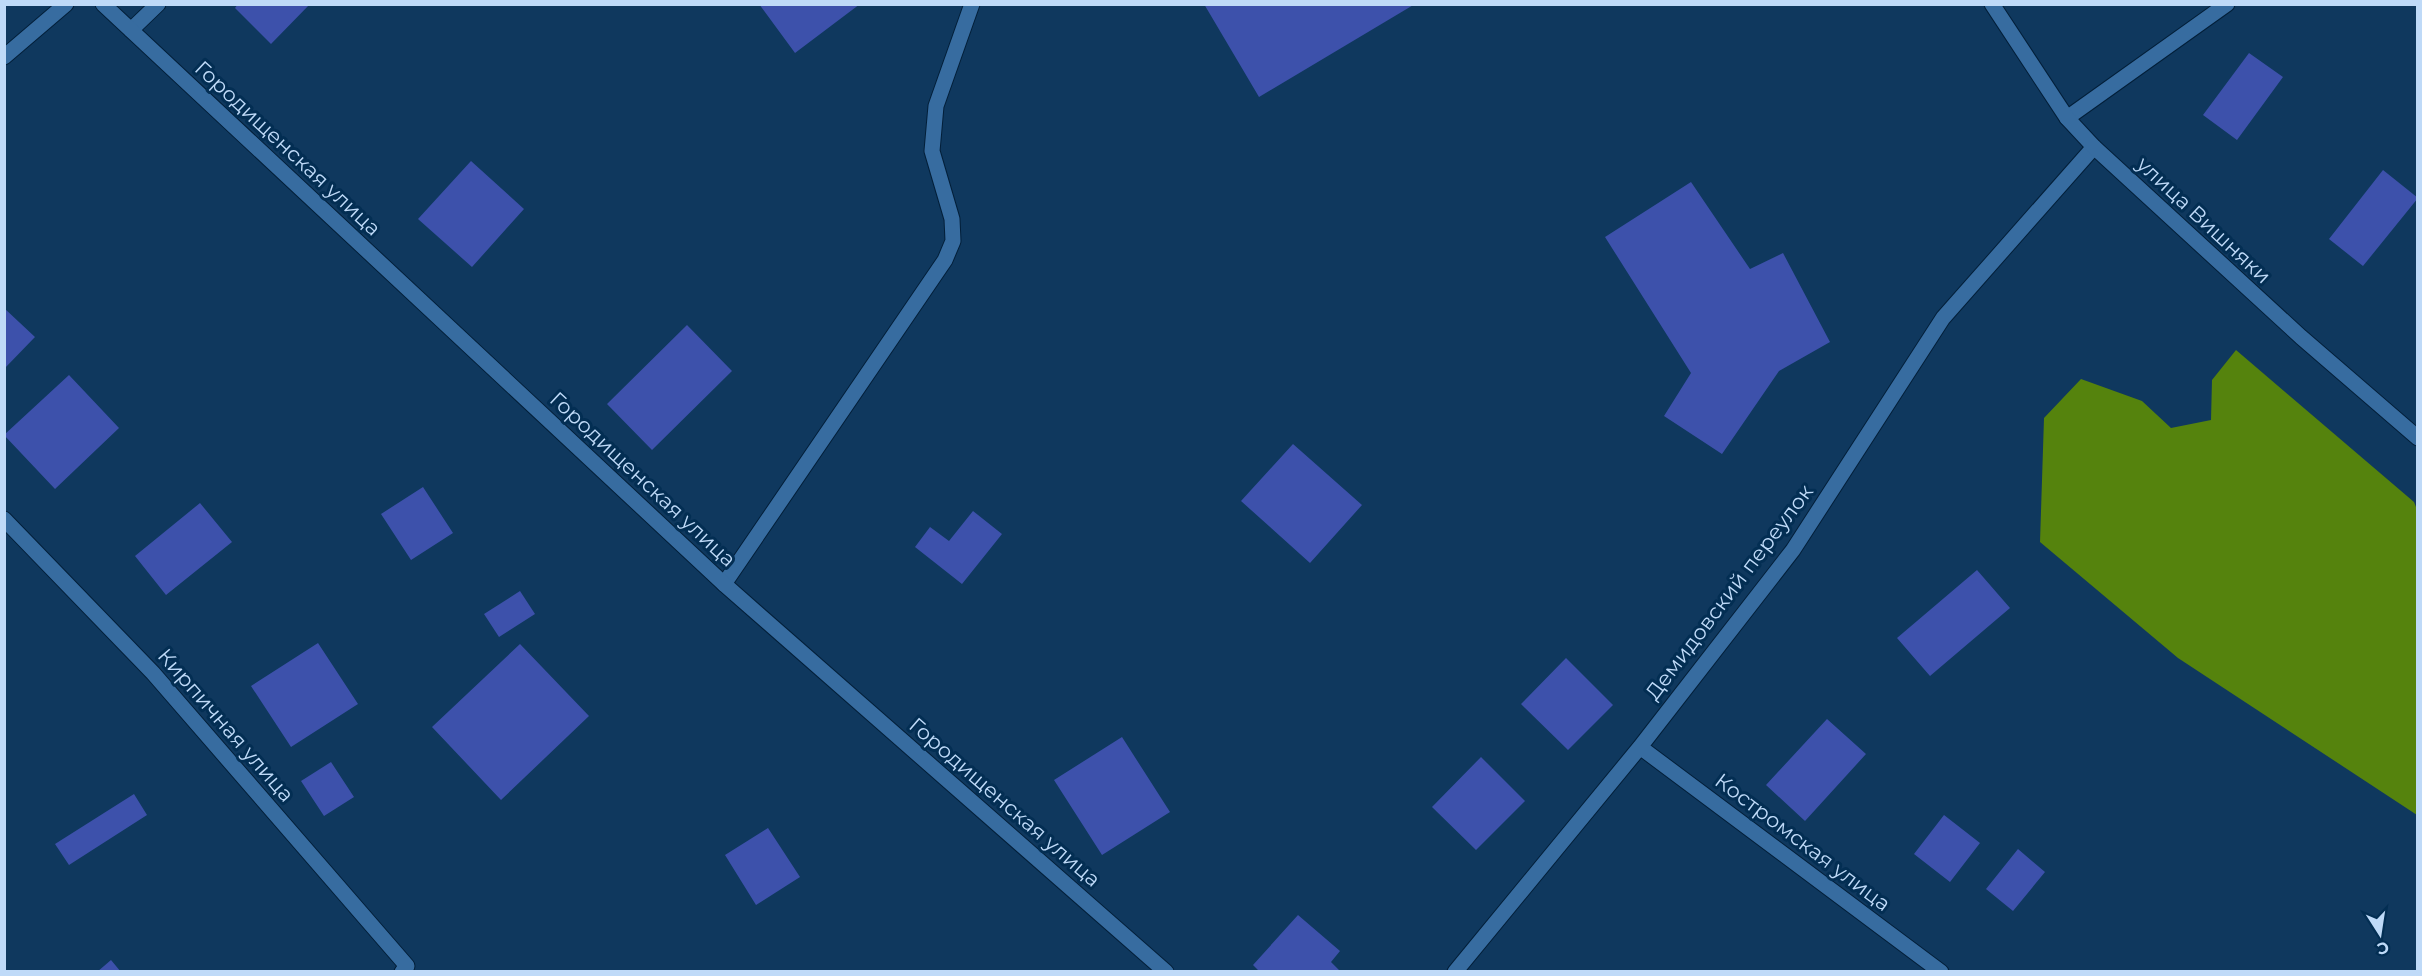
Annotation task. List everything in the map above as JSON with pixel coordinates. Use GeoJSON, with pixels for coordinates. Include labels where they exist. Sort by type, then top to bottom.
{"type":"FeatureCollection","features":[{"type":"Feature","properties":{"kind":"street"},"geometry":{"type":"LineString","coordinates":[[4,57],[66,4]]}},
{"type":"Feature","properties":{"kind":"street","name":"Городищенская улица"},"geometry":{"type":"LineString","coordinates":[[104,4],[724,584],[1166,972]]}},
{"type":"Feature","properties":{"kind":"street"},"geometry":{"type":"LineString","coordinates":[[131,30],[158,4]]}},
{"type":"Feature","properties":{"kind":"street","name":"улица Вишняки"},"geometry":{"type":"LineString","coordinates":[[1992,4],[2067,118],[2094,147],[2301,337],[2418,438]]}},
{"type":"Feature","properties":{"kind":"street"},"geometry":{"type":"LineString","coordinates":[[2067,118],[2227,4]]}},
{"type":"Feature","properties":{"kind":"street"},"geometry":{"type":"LineString","coordinates":[[724,584],[945,260],[953,241],[952,219],[932,151],[936,106],[968,9]]}},
{"type":"Feature","properties":{"kind":"street","name":"Демидовский переулок"},"geometry":{"type":"LineString","coordinates":[[1455,972],[1640,747],[1792,550],[1943,318],[2094,147]]}},
{"type":"Feature","properties":{"kind":"street","name":"Кирпичная улица"},"geometry":{"type":"LineString","coordinates":[[4,519],[153,673],[404,969]]}},
{"type":"Feature","properties":{"kind":"street","name":"Костромская улица"},"geometry":{"type":"LineString","coordinates":[[1640,747],[1941,972]]}},
{"type":"Feature","properties":{"kind":"green space"},"geometry":{"type":"Polygon","coordinates":[[[2236,350],[2414,502],[2418,512],[2417,815],[2178,658],[2040,542],[2044,418],[2081,379],[2142,401],[2171,428],[2211,420],[2212,380],[2236,350]]]}},
{"type":"Feature","properties":{"kind":"building"},"geometry":{"type":"Polygon","coordinates":[[[238,4],[310,4],[271,44],[235,8],[238,4]]]}},
{"type":"Feature","properties":{"kind":"building"},"geometry":{"type":"Polygon","coordinates":[[[759,4],[860,4],[795,53],[759,4]]]}},
{"type":"Feature","properties":{"kind":"building"},"geometry":{"type":"Polygon","coordinates":[[[1204,4],[1415,4],[1259,97],[1204,4]]]}},
{"type":"Feature","properties":{"kind":"building"},"geometry":{"type":"Polygon","coordinates":[[[2249,53],[2283,77],[2237,140],[2203,115],[2249,53]]]}},
{"type":"Feature","properties":{"kind":"building"},"geometry":{"type":"Polygon","coordinates":[[[471,161],[524,209],[472,267],[418,219],[471,161]]]}},
{"type":"Feature","properties":{"kind":"building"},"geometry":{"type":"Polygon","coordinates":[[[2383,170],[2418,198],[2363,266],[2329,239],[2383,170]]]}},
{"type":"Feature","properties":{"kind":"building"},"geometry":{"type":"Polygon","coordinates":[[[1691,182],[1750,269],[1783,253],[1830,342],[1779,371],[1722,454],[1664,416],[1691,373],[1605,237],[1691,182]]]}},
{"type":"Feature","properties":{"kind":"building"},"geometry":{"type":"Polygon","coordinates":[[[4,308],[35,337],[4,369],[4,308]]]}},
{"type":"Feature","properties":{"kind":"building"},"geometry":{"type":"Polygon","coordinates":[[[687,325],[732,371],[652,450],[607,404],[687,325]]]}},
{"type":"Feature","properties":{"kind":"building"},"geometry":{"type":"Polygon","coordinates":[[[69,375],[119,428],[55,489],[4,435],[69,375]]]}},
{"type":"Feature","properties":{"kind":"building"},"geometry":{"type":"Polygon","coordinates":[[[1293,444],[1362,505],[1310,563],[1241,501],[1293,444]]]}},
{"type":"Feature","properties":{"kind":"building"},"geometry":{"type":"Polygon","coordinates":[[[423,487],[453,533],[411,560],[381,514],[423,487]]]}},
{"type":"Feature","properties":{"kind":"building"},"geometry":{"type":"Polygon","coordinates":[[[200,503],[232,542],[166,595],[135,556],[200,503]]]}},
{"type":"Feature","properties":{"kind":"building"},"geometry":{"type":"Polygon","coordinates":[[[973,511],[1002,534],[962,584],[915,547],[930,527],[949,541],[973,511]]]}},
{"type":"Feature","properties":{"kind":"building"},"geometry":{"type":"Polygon","coordinates":[[[1977,570],[2010,608],[1930,676],[1897,638],[1977,570]]]}},
{"type":"Feature","properties":{"kind":"building"},"geometry":{"type":"Polygon","coordinates":[[[520,591],[535,614],[499,637],[484,614],[520,591]]]}},
{"type":"Feature","properties":{"kind":"building"},"geometry":{"type":"Polygon","coordinates":[[[318,643],[358,704],[291,747],[251,686],[318,643]]]}},
{"type":"Feature","properties":{"kind":"building"},"geometry":{"type":"Polygon","coordinates":[[[520,644],[589,716],[501,800],[432,727],[520,644]]]}},
{"type":"Feature","properties":{"kind":"building"},"geometry":{"type":"Polygon","coordinates":[[[1566,658],[1613,705],[1568,750],[1521,704],[1566,658]]]}},
{"type":"Feature","properties":{"kind":"building"},"geometry":{"type":"Polygon","coordinates":[[[1827,719],[1866,754],[1805,821],[1766,785],[1827,719]]]}},
{"type":"Feature","properties":{"kind":"building"},"geometry":{"type":"Polygon","coordinates":[[[1122,737],[1170,812],[1102,855],[1054,780],[1122,737]]]}},
{"type":"Feature","properties":{"kind":"building"},"geometry":{"type":"Polygon","coordinates":[[[1481,757],[1525,801],[1476,850],[1432,807],[1481,757]]]}},
{"type":"Feature","properties":{"kind":"building"},"geometry":{"type":"Polygon","coordinates":[[[331,762],[354,797],[324,816],[301,781],[331,762]]]}},
{"type":"Feature","properties":{"kind":"building"},"geometry":{"type":"Polygon","coordinates":[[[134,794],[147,815],[69,865],[55,844],[134,794]]]}},
{"type":"Feature","properties":{"kind":"building"},"geometry":{"type":"Polygon","coordinates":[[[1944,815],[1980,843],[1950,882],[1914,854],[1944,815]]]}},
{"type":"Feature","properties":{"kind":"building"},"geometry":{"type":"Polygon","coordinates":[[[768,828],[800,877],[756,905],[725,855],[768,828]]]}},
{"type":"Feature","properties":{"kind":"building"},"geometry":{"type":"Polygon","coordinates":[[[2018,849],[2045,872],[2013,911],[1986,889],[2018,849]]]}},
{"type":"Feature","properties":{"kind":"building"},"geometry":{"type":"Polygon","coordinates":[[[1298,915],[1340,951],[1331,962],[1341,972],[1260,972],[1253,965],[1298,915]]]}},
{"type":"Feature","properties":{"kind":"building"},"geometry":{"type":"Polygon","coordinates":[[[111,960],[121,972],[97,972],[111,960]]]}}]}
